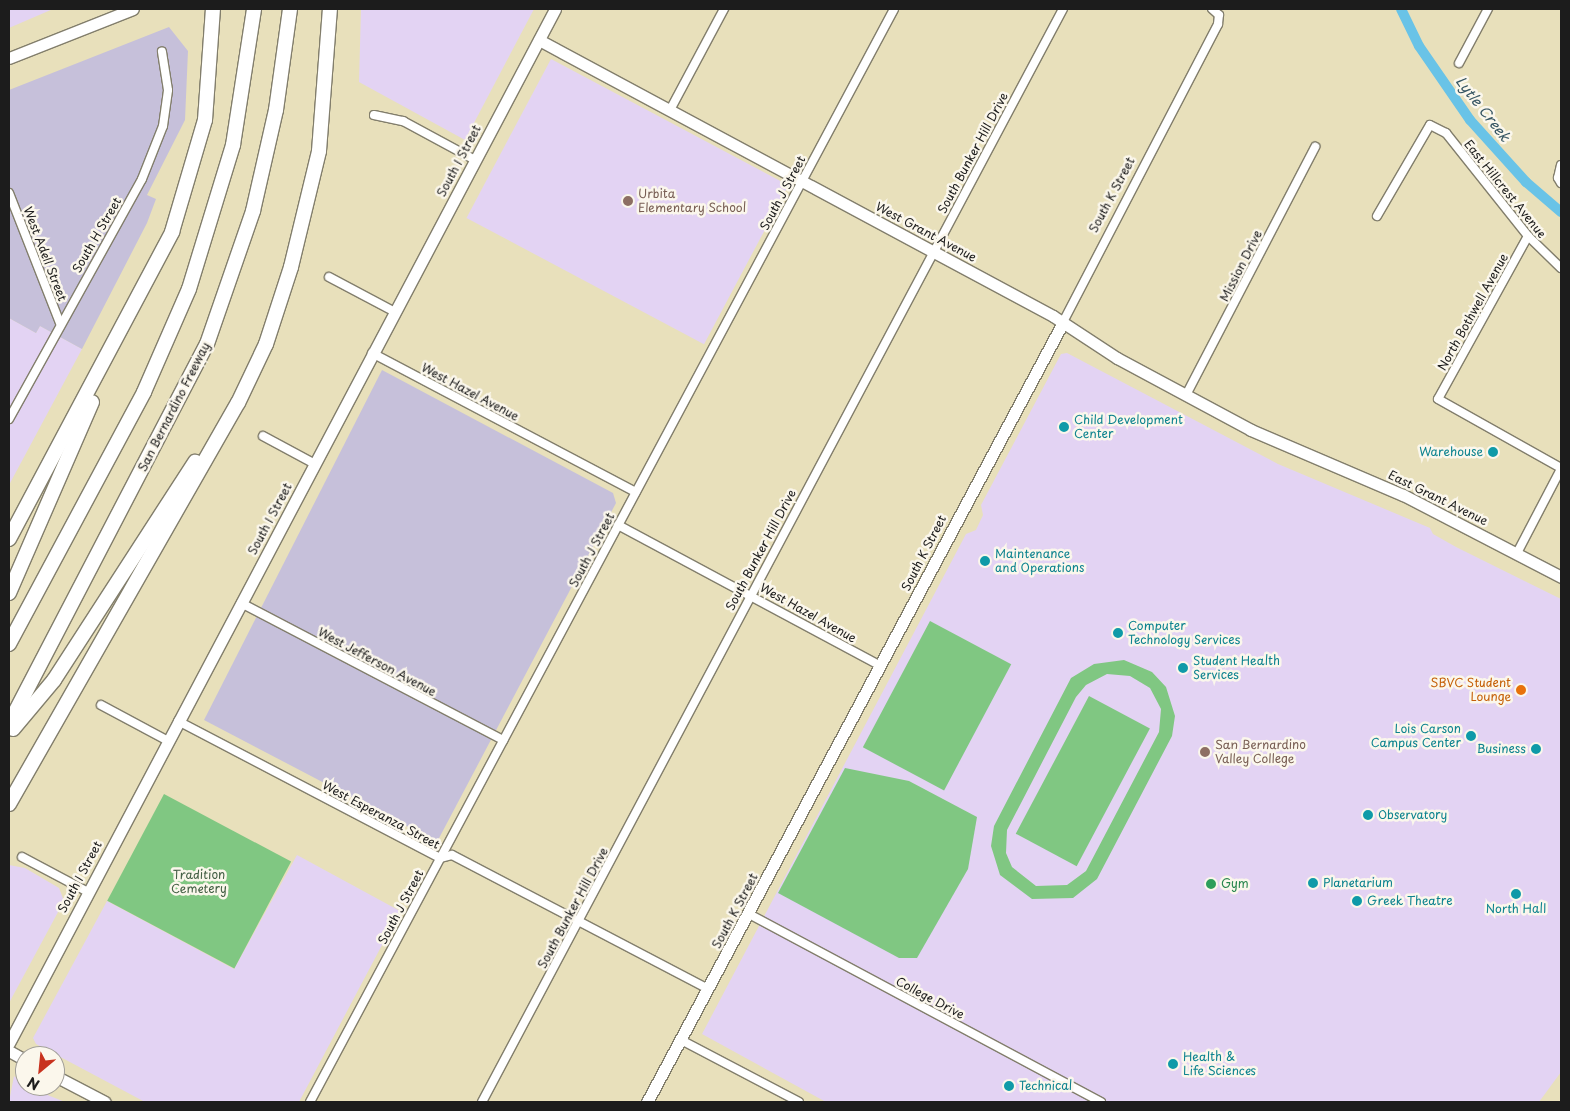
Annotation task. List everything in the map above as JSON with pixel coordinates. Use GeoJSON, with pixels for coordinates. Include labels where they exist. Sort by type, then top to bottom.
{"type":"FeatureCollection","features":[{"type":"Feature","properties":{"kind":"highway"},"geometry":{"type":"LineString","coordinates":[[9,539],[162,252],[183,204],[203,128],[215,33],[213,9]]}},
{"type":"Feature","properties":{"kind":"highway"},"geometry":{"type":"LineString","coordinates":[[9,644],[144,392],[186,296],[233,145],[254,9]]}},
{"type":"Feature","properties":{"kind":"highway","name":"San Bernardino Freeway"},"geometry":{"type":"LineString","coordinates":[[9,724],[207,344],[253,211],[276,110],[290,9]]}},
{"type":"Feature","properties":{"kind":"highway"},"geometry":{"type":"LineString","coordinates":[[9,804],[238,403],[266,344],[292,267],[319,151],[330,9]]}},
{"type":"Feature","properties":{"kind":"highway"},"geometry":{"type":"LineString","coordinates":[[9,593],[98,389],[156,277],[162,252]]}},
{"type":"Feature","properties":{"kind":"highway"},"geometry":{"type":"LineString","coordinates":[[9,733],[54,680],[201,452],[249,363],[292,267]]}},
{"type":"Feature","properties":{"kind":"street"},"geometry":{"type":"LineString","coordinates":[[9,58],[133,9]]}},
{"type":"Feature","properties":{"kind":"street","name":"South I Street"},"geometry":{"type":"LineString","coordinates":[[9,1043],[555,9]]}},
{"type":"Feature","properties":{"kind":"street"},"geometry":{"type":"LineString","coordinates":[[670,110],[724,9]]}},
{"type":"Feature","properties":{"kind":"street","name":"South J Street"},"geometry":{"type":"LineString","coordinates":[[310,1102],[894,9]]}},
{"type":"Feature","properties":{"kind":"street","name":"South Bunker Hill Drive"},"geometry":{"type":"LineString","coordinates":[[482,1102],[750,594],[1063,9]]}},
{"type":"Feature","properties":{"kind":"street","name":"South K Street"},"geometry":{"type":"LineString","coordinates":[[647,1102],[749,914],[1062,324],[1219,15],[1212,9]]}},
{"type":"Feature","properties":{"kind":"street"},"geometry":{"type":"LineString","coordinates":[[1458,63],[1488,9]]}},
{"type":"Feature","properties":{"kind":"street","name":"West Grant Avenue"},"geometry":{"type":"LineString","coordinates":[[538,40],[933,251],[1186,395],[1298,452]]}},
{"type":"Feature","properties":{"kind":"street","name":"South H Street"},"geometry":{"type":"LineString","coordinates":[[9,419],[60,323],[142,179],[164,126],[168,90],[162,51]]}},
{"type":"Feature","properties":{"kind":"street"},"geometry":{"type":"LineString","coordinates":[[374,115],[403,121],[475,160]]}},
{"type":"Feature","properties":{"kind":"street","name":"East Hillcrest Avenue"},"geometry":{"type":"LineString","coordinates":[[1376,216],[1430,125],[1446,133],[1528,236],[1561,268]]}},
{"type":"Feature","properties":{"kind":"street","name":"Mission Drive"},"geometry":{"type":"LineString","coordinates":[[1186,395],[1315,147]]}},
{"type":"Feature","properties":{"kind":"street"},"geometry":{"type":"LineString","coordinates":[[1559,181],[1561,165]]}},
{"type":"Feature","properties":{"kind":"street","name":"West Adell Street"},"geometry":{"type":"LineString","coordinates":[[9,193],[60,323]]}},
{"type":"Feature","properties":{"kind":"street","name":"North Bothwell Avenue"},"geometry":{"type":"LineString","coordinates":[[1528,236],[1438,400],[1561,468]]}},
{"type":"Feature","properties":{"kind":"street"},"geometry":{"type":"LineString","coordinates":[[329,277],[395,312]]}},
{"type":"Feature","properties":{"kind":"street","name":"West Hazel Avenue"},"geometry":{"type":"LineString","coordinates":[[372,353],[636,492]]}},
{"type":"Feature","properties":{"kind":"street"},"geometry":{"type":"LineString","coordinates":[[263,436],[315,464]]}},
{"type":"Feature","properties":{"kind":"street","name":"East Grant Avenue"},"geometry":{"type":"LineString","coordinates":[[1298,452],[1403,495],[1561,577]]}},
{"type":"Feature","properties":{"kind":"street"},"geometry":{"type":"LineString","coordinates":[[1517,553],[1561,468]]}},
{"type":"Feature","properties":{"kind":"street","name":"West Hazel Avenue"},"geometry":{"type":"LineString","coordinates":[[618,524],[881,666]]}},
{"type":"Feature","properties":{"kind":"street","name":"West Jefferson Avenue"},"geometry":{"type":"LineString","coordinates":[[241,603],[503,740]]}},
{"type":"Feature","properties":{"kind":"street"},"geometry":{"type":"LineString","coordinates":[[102,705],[168,741]]}},
{"type":"Feature","properties":{"kind":"street","name":"West Esperanza Street"},"geometry":{"type":"LineString","coordinates":[[178,721],[440,858],[452,855],[708,989]]}},
{"type":"Feature","properties":{"kind":"street"},"geometry":{"type":"LineString","coordinates":[[22,857],[88,892]]}},
{"type":"Feature","properties":{"kind":"street","name":"College Drive"},"geometry":{"type":"LineString","coordinates":[[749,914],[1101,1102]]}},
{"type":"Feature","properties":{"kind":"street"},"geometry":{"type":"LineString","coordinates":[[680,1040],[799,1102]]}},
{"type":"Feature","properties":{"kind":"street"},"geometry":{"type":"LineString","coordinates":[[65,1081],[104,1102]]}},
{"type":"Feature","properties":{"kind":"shaded area"},"geometry":{"type":"Polygon","coordinates":[[[9,9],[53,9],[9,28],[9,9]]]}},
{"type":"Feature","properties":{"kind":"shaded area"},"geometry":{"type":"Polygon","coordinates":[[[361,9],[534,9],[465,140],[359,82],[361,9]]]}},
{"type":"Feature","properties":{"kind":"shaded area"},"geometry":{"type":"Polygon","coordinates":[[[169,27],[188,51],[185,120],[147,195],[156,199],[147,223],[82,349],[40,326],[36,333],[9,318],[9,90],[169,27]]]}},
{"type":"Feature","properties":{"kind":"shaded area","name":"Urbita Elementary School"},"geometry":{"type":"Polygon","coordinates":[[[551,59],[789,185],[704,344],[466,218],[551,59]]]}},
{"type":"Feature","properties":{"kind":"shaded area"},"geometry":{"type":"Polygon","coordinates":[[[9,318],[36,333],[40,326],[82,349],[9,485],[9,318]]]}},
{"type":"Feature","properties":{"kind":"shaded area","name":"San Bernardino Valley College"},"geometry":{"type":"Polygon","coordinates":[[[1067,353],[1278,464],[1430,528],[1433,534],[1456,547],[1561,599],[1561,1072],[1539,1102],[826,1102],[702,1034],[966,534],[976,530],[983,515],[981,505],[1061,354],[1067,353]]]}},
{"type":"Feature","properties":{"kind":"shaded area"},"geometry":{"type":"Polygon","coordinates":[[[382,370],[613,493],[616,503],[437,842],[204,720],[382,370]]]}},
{"type":"Feature","properties":{"kind":"shaded area"},"geometry":{"type":"Polygon","coordinates":[[[297,855],[400,911],[299,1102],[145,1102],[65,1059],[65,1046],[40,1046],[36,1044],[33,1038],[107,901],[234,969],[297,855]]]}},
{"type":"Feature","properties":{"kind":"shaded area"},"geometry":{"type":"Polygon","coordinates":[[[9,865],[25,868],[59,888],[64,901],[9,1003],[9,865]]]}},
{"type":"Feature","properties":{"kind":"shaded area"},"geometry":{"type":"Polygon","coordinates":[[[14,1076],[15,1096],[50,1096],[65,1102],[9,1102],[14,1076]]]}},
{"type":"Feature","properties":{"kind":"green space"},"geometry":{"type":"Polygon","coordinates":[[[930,621],[1011,664],[944,790],[863,747],[930,621]]]}},
{"type":"Feature","properties":{"kind":"green space"},"geometry":{"type":"Polygon","coordinates":[[[1124,660],[1152,672],[1166,687],[1175,716],[1172,736],[1097,879],[1073,898],[1032,899],[1000,875],[991,846],[994,826],[1071,678],[1094,664],[1124,660]],[[1107,674],[1086,685],[1076,697],[1007,830],[1006,853],[1012,867],[1036,886],[1067,885],[1086,871],[1159,732],[1161,709],[1150,688],[1130,676],[1107,674]]]}},
{"type":"Feature","properties":{"kind":"green space"},"geometry":{"type":"Polygon","coordinates":[[[1089,696],[1150,728],[1077,866],[1016,834],[1089,696]]]}},
{"type":"Feature","properties":{"kind":"green space"},"geometry":{"type":"Polygon","coordinates":[[[845,768],[909,781],[977,817],[968,869],[917,958],[899,958],[778,893],[845,768]]]}},
{"type":"Feature","properties":{"kind":"green space","name":"Tradition Cemetery"},"geometry":{"type":"Polygon","coordinates":[[[164,794],[291,862],[234,968],[107,901],[164,794]]]}},
{"type":"Feature","properties":{"kind":"waterway","name":"Lytle Creek"},"geometry":{"type":"LineString","coordinates":[[1401,9],[1419,46],[1470,120],[1526,182],[1561,212]]}},
{"type":"Feature","properties":{"kind":"place","name":"Urbita Elementary School"},"geometry":{"type":"Point","coordinates":[628,201]}},
{"type":"Feature","properties":{"kind":"place","name":"Child Development Center"},"geometry":{"type":"Point","coordinates":[1064,427]}},
{"type":"Feature","properties":{"kind":"place","name":"Warehouse"},"geometry":{"type":"Point","coordinates":[1493,452]}},
{"type":"Feature","properties":{"kind":"place","name":"Maintenance and Operations"},"geometry":{"type":"Point","coordinates":[985,561]}},
{"type":"Feature","properties":{"kind":"place","name":"Computer Technology Services"},"geometry":{"type":"Point","coordinates":[1118,633]}},
{"type":"Feature","properties":{"kind":"place","name":"Student Health Services"},"geometry":{"type":"Point","coordinates":[1183,668]}},
{"type":"Feature","properties":{"kind":"place","name":"SBVC Student Lounge"},"geometry":{"type":"Point","coordinates":[1521,690]}},
{"type":"Feature","properties":{"kind":"place","name":"Lois Carson Campus Center"},"geometry":{"type":"Point","coordinates":[1471,736]}},
{"type":"Feature","properties":{"kind":"place","name":"Business"},"geometry":{"type":"Point","coordinates":[1536,749]}},
{"type":"Feature","properties":{"kind":"place","name":"San Bernardino Valley College"},"geometry":{"type":"Point","coordinates":[1205,752]}},
{"type":"Feature","properties":{"kind":"place","name":"Observatory"},"geometry":{"type":"Point","coordinates":[1368,815]}},
{"type":"Feature","properties":{"kind":"place","name":"Planetarium"},"geometry":{"type":"Point","coordinates":[1313,883]}},
{"type":"Feature","properties":{"kind":"place","name":"Gym"},"geometry":{"type":"Point","coordinates":[1211,884]}},
{"type":"Feature","properties":{"kind":"place","name":"North Hall"},"geometry":{"type":"Point","coordinates":[1516,894]}},
{"type":"Feature","properties":{"kind":"place","name":"Greek Theatre"},"geometry":{"type":"Point","coordinates":[1357,901]}},
{"type":"Feature","properties":{"kind":"place","name":"Health & Life Sciences"},"geometry":{"type":"Point","coordinates":[1173,1064]}},
{"type":"Feature","properties":{"kind":"place","name":"Technical"},"geometry":{"type":"Point","coordinates":[1009,1086]}}]}
